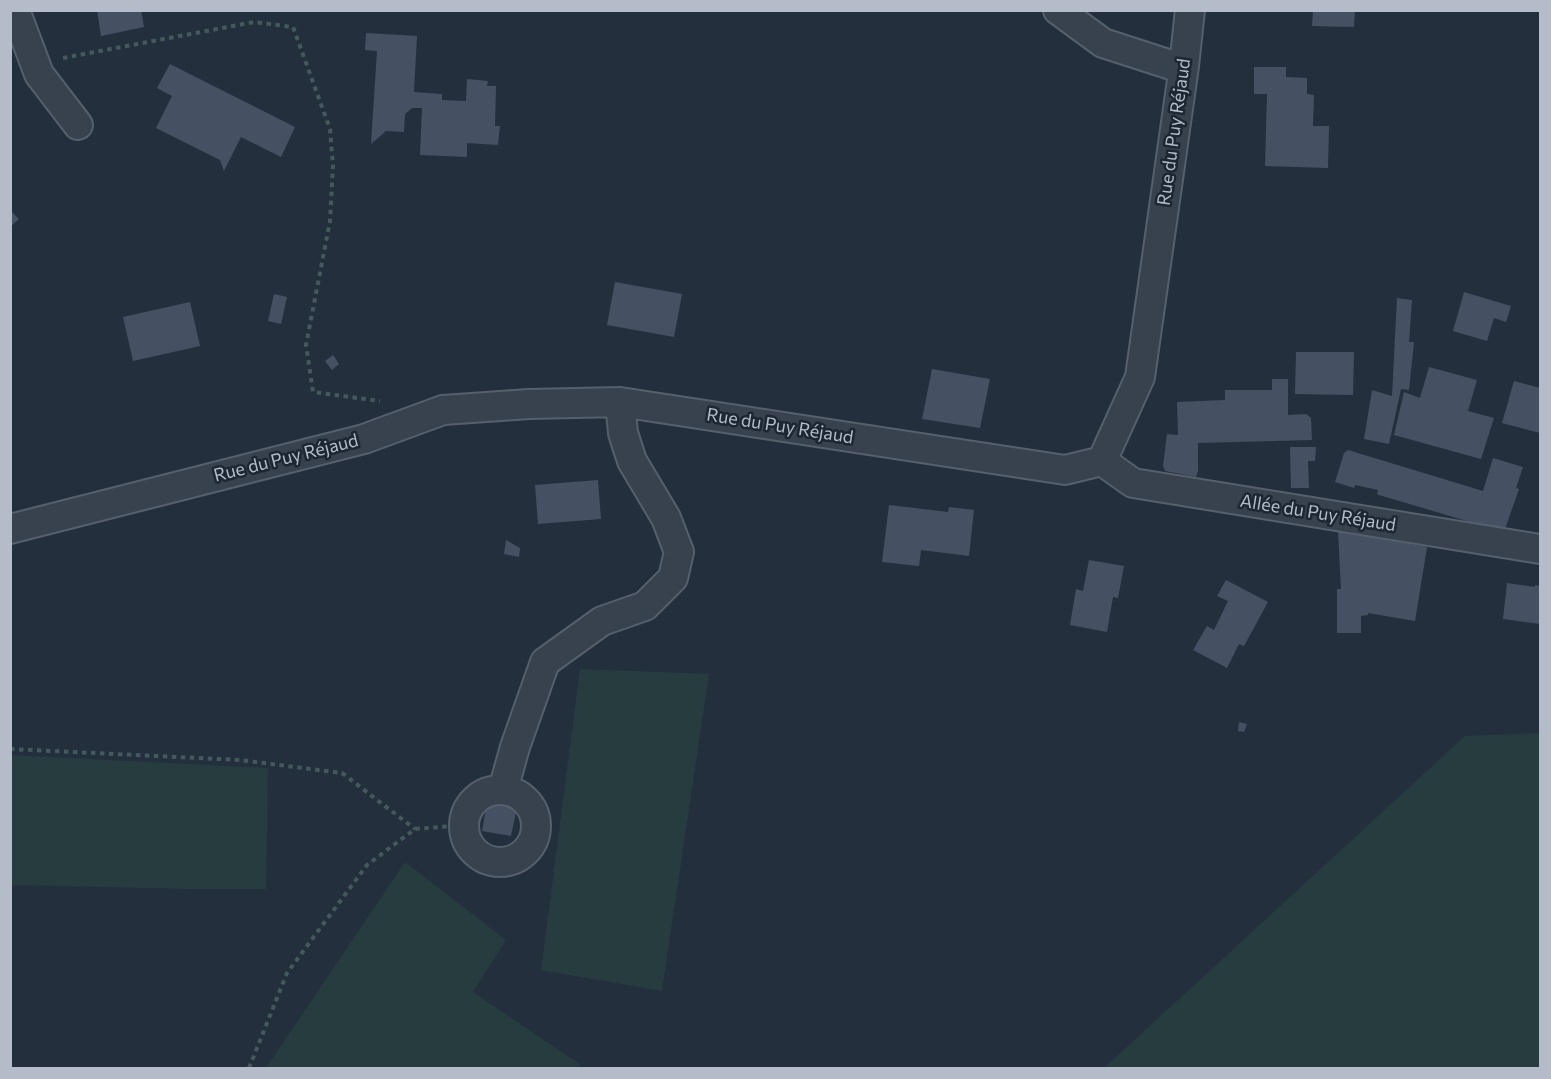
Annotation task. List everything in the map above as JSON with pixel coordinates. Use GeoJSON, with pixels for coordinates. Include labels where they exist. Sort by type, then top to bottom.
{"type":"FeatureCollection","features":[{"type":"Feature","properties":{"kind":"street"},"geometry":{"type":"LineString","coordinates":[[15,10],[39,74],[78,125]]}},
{"type":"Feature","properties":{"kind":"street"},"geometry":{"type":"LineString","coordinates":[[1058,10],[1102,43],[1184,66]]}},
{"type":"Feature","properties":{"kind":"street","name":"Rue du Puy Réjaud"},"geometry":{"type":"LineString","coordinates":[[10,529],[364,438],[443,410],[529,404],[620,402],[1065,470],[1102,461],[1140,377],[1190,10]]}},
{"type":"Feature","properties":{"kind":"street"},"geometry":{"type":"LineString","coordinates":[[503,790],[515,747],[545,662],[602,621],[645,606],[673,579],[679,552],[666,518],[632,461],[623,433],[620,402]]}},
{"type":"Feature","properties":{"kind":"street","name":"Allée du Puy Réjaud"},"geometry":{"type":"LineString","coordinates":[[1102,461],[1133,483],[1540,549]]}},
{"type":"Feature","properties":{"kind":"street"},"geometry":{"type":"LineString","coordinates":[[503,790],[515,793],[525,800],[532,810],[535,833],[524,853],[502,862],[490,861],[479,856],[471,847],[465,837],[464,825],[466,814],[476,799],[492,791],[503,790]]}},
{"type":"Feature","properties":{"kind":"path"},"geometry":{"type":"LineString","coordinates":[[35,63],[254,22],[293,27],[330,129],[333,166],[330,221],[306,345],[313,392],[384,402]]}},
{"type":"Feature","properties":{"kind":"path"},"geometry":{"type":"LineString","coordinates":[[10,749],[240,760],[342,773],[415,829]]}},
{"type":"Feature","properties":{"kind":"path"},"geometry":{"type":"LineString","coordinates":[[249,1068],[287,973],[367,865],[415,829],[464,825]]}},
{"type":"Feature","properties":{"kind":"green space"},"geometry":{"type":"Polygon","coordinates":[[[580,669],[709,674],[662,991],[541,970],[580,669]]]}},
{"type":"Feature","properties":{"kind":"green space"},"geometry":{"type":"Polygon","coordinates":[[[1540,733],[1540,1068],[1104,1068],[1465,736],[1540,733]]]}},
{"type":"Feature","properties":{"kind":"green space"},"geometry":{"type":"Polygon","coordinates":[[[11,755],[268,768],[266,889],[11,885],[11,755]]]}},
{"type":"Feature","properties":{"kind":"green space"},"geometry":{"type":"Polygon","coordinates":[[[405,862],[506,940],[473,992],[581,1065],[578,1068],[266,1068],[405,862]]]}},
{"type":"Feature","properties":{"kind":"building"},"geometry":{"type":"Polygon","coordinates":[[[97,10],[141,10],[144,27],[101,36],[97,10]]]}},
{"type":"Feature","properties":{"kind":"building"},"geometry":{"type":"Polygon","coordinates":[[[1313,10],[1355,10],[1354,27],[1312,26],[1313,10]]]}},
{"type":"Feature","properties":{"kind":"building"},"geometry":{"type":"Polygon","coordinates":[[[366,33],[417,36],[414,92],[442,94],[442,100],[466,101],[467,79],[488,81],[487,86],[496,86],[495,126],[500,126],[498,145],[467,143],[467,157],[420,155],[422,108],[412,108],[405,114],[404,132],[386,131],[371,144],[377,51],[365,50],[366,33]]]}},
{"type":"Feature","properties":{"kind":"building"},"geometry":{"type":"Polygon","coordinates":[[[170,64],[295,127],[281,157],[241,137],[224,171],[220,160],[156,128],[172,96],[157,88],[170,64]]]}},
{"type":"Feature","properties":{"kind":"building"},"geometry":{"type":"Polygon","coordinates":[[[1254,67],[1286,67],[1286,77],[1307,78],[1307,94],[1314,95],[1313,126],[1329,126],[1328,168],[1265,166],[1267,94],[1254,94],[1254,67]]]}},
{"type":"Feature","properties":{"kind":"building"},"geometry":{"type":"Polygon","coordinates":[[[10,210],[19,219],[10,227],[10,210]]]}},
{"type":"Feature","properties":{"kind":"building"},"geometry":{"type":"Polygon","coordinates":[[[615,282],[682,294],[674,337],[607,325],[615,282]]]}},
{"type":"Feature","properties":{"kind":"building"},"geometry":{"type":"Polygon","coordinates":[[[1464,292],[1511,306],[1506,322],[1494,318],[1487,341],[1453,331],[1464,292]]]}},
{"type":"Feature","properties":{"kind":"building"},"geometry":{"type":"Polygon","coordinates":[[[274,294],[287,297],[281,324],[268,321],[274,294]]]}},
{"type":"Feature","properties":{"kind":"building"},"geometry":{"type":"Polygon","coordinates":[[[1397,298],[1412,300],[1409,342],[1414,342],[1409,390],[1401,389],[1389,444],[1364,439],[1372,390],[1392,396],[1397,298]]]}},
{"type":"Feature","properties":{"kind":"building"},"geometry":{"type":"Polygon","coordinates":[[[190,302],[200,346],[133,361],[123,317],[190,302]]]}},
{"type":"Feature","properties":{"kind":"building"},"geometry":{"type":"Polygon","coordinates":[[[1296,352],[1354,352],[1353,395],[1295,394],[1296,352]]]}},
{"type":"Feature","properties":{"kind":"building"},"geometry":{"type":"Polygon","coordinates":[[[333,355],[339,364],[332,370],[325,361],[333,355]]]}},
{"type":"Feature","properties":{"kind":"building"},"geometry":{"type":"Polygon","coordinates":[[[1429,367],[1477,380],[1468,411],[1494,418],[1481,459],[1394,435],[1404,392],[1420,398],[1429,367]]]}},
{"type":"Feature","properties":{"kind":"building"},"geometry":{"type":"Polygon","coordinates":[[[932,369],[990,379],[980,428],[922,419],[932,369]]]}},
{"type":"Feature","properties":{"kind":"building"},"geometry":{"type":"Polygon","coordinates":[[[1272,379],[1288,379],[1288,415],[1306,414],[1311,418],[1312,440],[1198,443],[1196,477],[1165,471],[1163,466],[1167,434],[1178,435],[1177,402],[1225,400],[1225,390],[1272,390],[1272,379]]]}},
{"type":"Feature","properties":{"kind":"building"},"geometry":{"type":"Polygon","coordinates":[[[1514,381],[1540,388],[1540,433],[1502,423],[1514,381]]]}},
{"type":"Feature","properties":{"kind":"building"},"geometry":{"type":"Polygon","coordinates":[[[1290,447],[1316,447],[1315,461],[1308,461],[1309,488],[1291,488],[1290,447]]]}},
{"type":"Feature","properties":{"kind":"building"},"geometry":{"type":"Polygon","coordinates":[[[1348,450],[1483,491],[1493,458],[1523,467],[1516,488],[1519,489],[1504,532],[1379,495],[1378,490],[1355,485],[1354,488],[1335,482],[1344,453],[1348,450]]]}},
{"type":"Feature","properties":{"kind":"building"},"geometry":{"type":"Polygon","coordinates":[[[598,480],[601,519],[538,524],[535,485],[598,480]]]}},
{"type":"Feature","properties":{"kind":"building"},"geometry":{"type":"Polygon","coordinates":[[[889,505],[948,512],[949,507],[974,510],[969,556],[921,550],[919,566],[882,562],[889,505]]]}},
{"type":"Feature","properties":{"kind":"building"},"geometry":{"type":"Polygon","coordinates":[[[1338,531],[1427,547],[1415,621],[1368,613],[1368,615],[1361,616],[1361,633],[1337,633],[1337,589],[1341,589],[1338,531]]]}},
{"type":"Feature","properties":{"kind":"building"},"geometry":{"type":"Polygon","coordinates":[[[506,540],[520,548],[519,557],[504,554],[506,540]]]}},
{"type":"Feature","properties":{"kind":"building"},"geometry":{"type":"Polygon","coordinates":[[[1089,560],[1124,566],[1118,598],[1113,597],[1107,632],[1070,625],[1076,589],[1083,591],[1089,560]]]}},
{"type":"Feature","properties":{"kind":"building"},"geometry":{"type":"Polygon","coordinates":[[[1226,580],[1268,602],[1244,646],[1239,644],[1227,668],[1193,650],[1207,626],[1214,630],[1228,601],[1217,596],[1226,580]]]}},
{"type":"Feature","properties":{"kind":"building"},"geometry":{"type":"Polygon","coordinates":[[[1507,583],[1540,586],[1540,624],[1503,619],[1507,583]]]}},
{"type":"Feature","properties":{"kind":"building"},"geometry":{"type":"Polygon","coordinates":[[[1239,722],[1247,724],[1244,732],[1238,731],[1239,722]]]}},
{"type":"Feature","properties":{"kind":"building"},"geometry":{"type":"Polygon","coordinates":[[[487,802],[517,807],[511,836],[482,831],[487,802]]]}}]}
